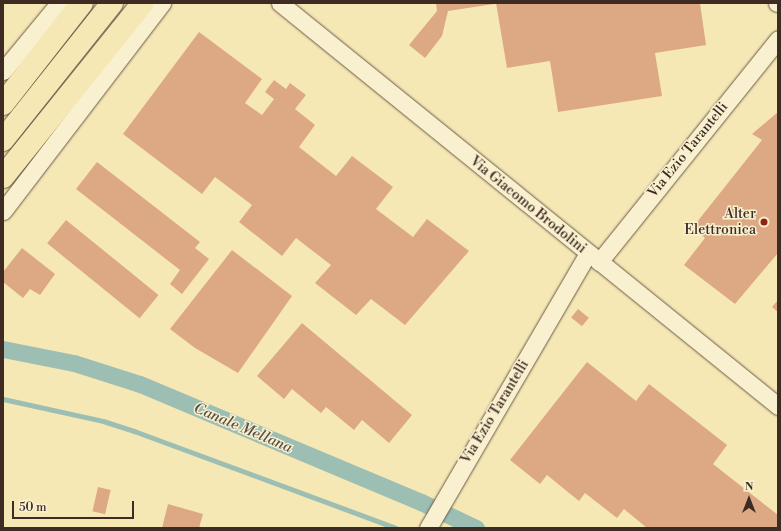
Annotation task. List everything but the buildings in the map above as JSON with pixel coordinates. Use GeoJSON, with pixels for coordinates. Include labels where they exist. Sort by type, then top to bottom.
{"type":"FeatureCollection","features":[{"type":"Feature","properties":{"kind":"highway"},"geometry":{"type":"LineString","coordinates":[[3,104],[82,3]]}},
{"type":"Feature","properties":{"kind":"highway"},"geometry":{"type":"LineString","coordinates":[[3,140],[112,3]]}},
{"type":"Feature","properties":{"kind":"highway"},"geometry":{"type":"LineString","coordinates":[[3,177],[159,4]]}},
{"type":"Feature","properties":{"kind":"street"},"geometry":{"type":"LineString","coordinates":[[3,71],[59,3]]}},
{"type":"Feature","properties":{"kind":"street","name":"Via Giacomo Brodolini"},"geometry":{"type":"LineString","coordinates":[[280,3],[593,258],[778,406]]}},
{"type":"Feature","properties":{"kind":"street"},"geometry":{"type":"LineString","coordinates":[[3,211],[159,4]]}},
{"type":"Feature","properties":{"kind":"street","name":"Via Ezio Tarantelli"},"geometry":{"type":"LineString","coordinates":[[428,528],[450,488],[593,258],[778,39]]}},
{"type":"Feature","properties":{"kind":"waterway","name":"Canale Mellana"},"geometry":{"type":"LineString","coordinates":[[3,349],[74,363],[140,384],[421,502],[476,528]]}},
{"type":"Feature","properties":{"kind":"waterway"},"geometry":{"type":"LineString","coordinates":[[3,399],[103,421],[134,431],[396,528]]}},
{"type":"Feature","properties":{"kind":"place","name":"Alter Elettronica"},"geometry":{"type":"Point","coordinates":[764,222]}}]}
